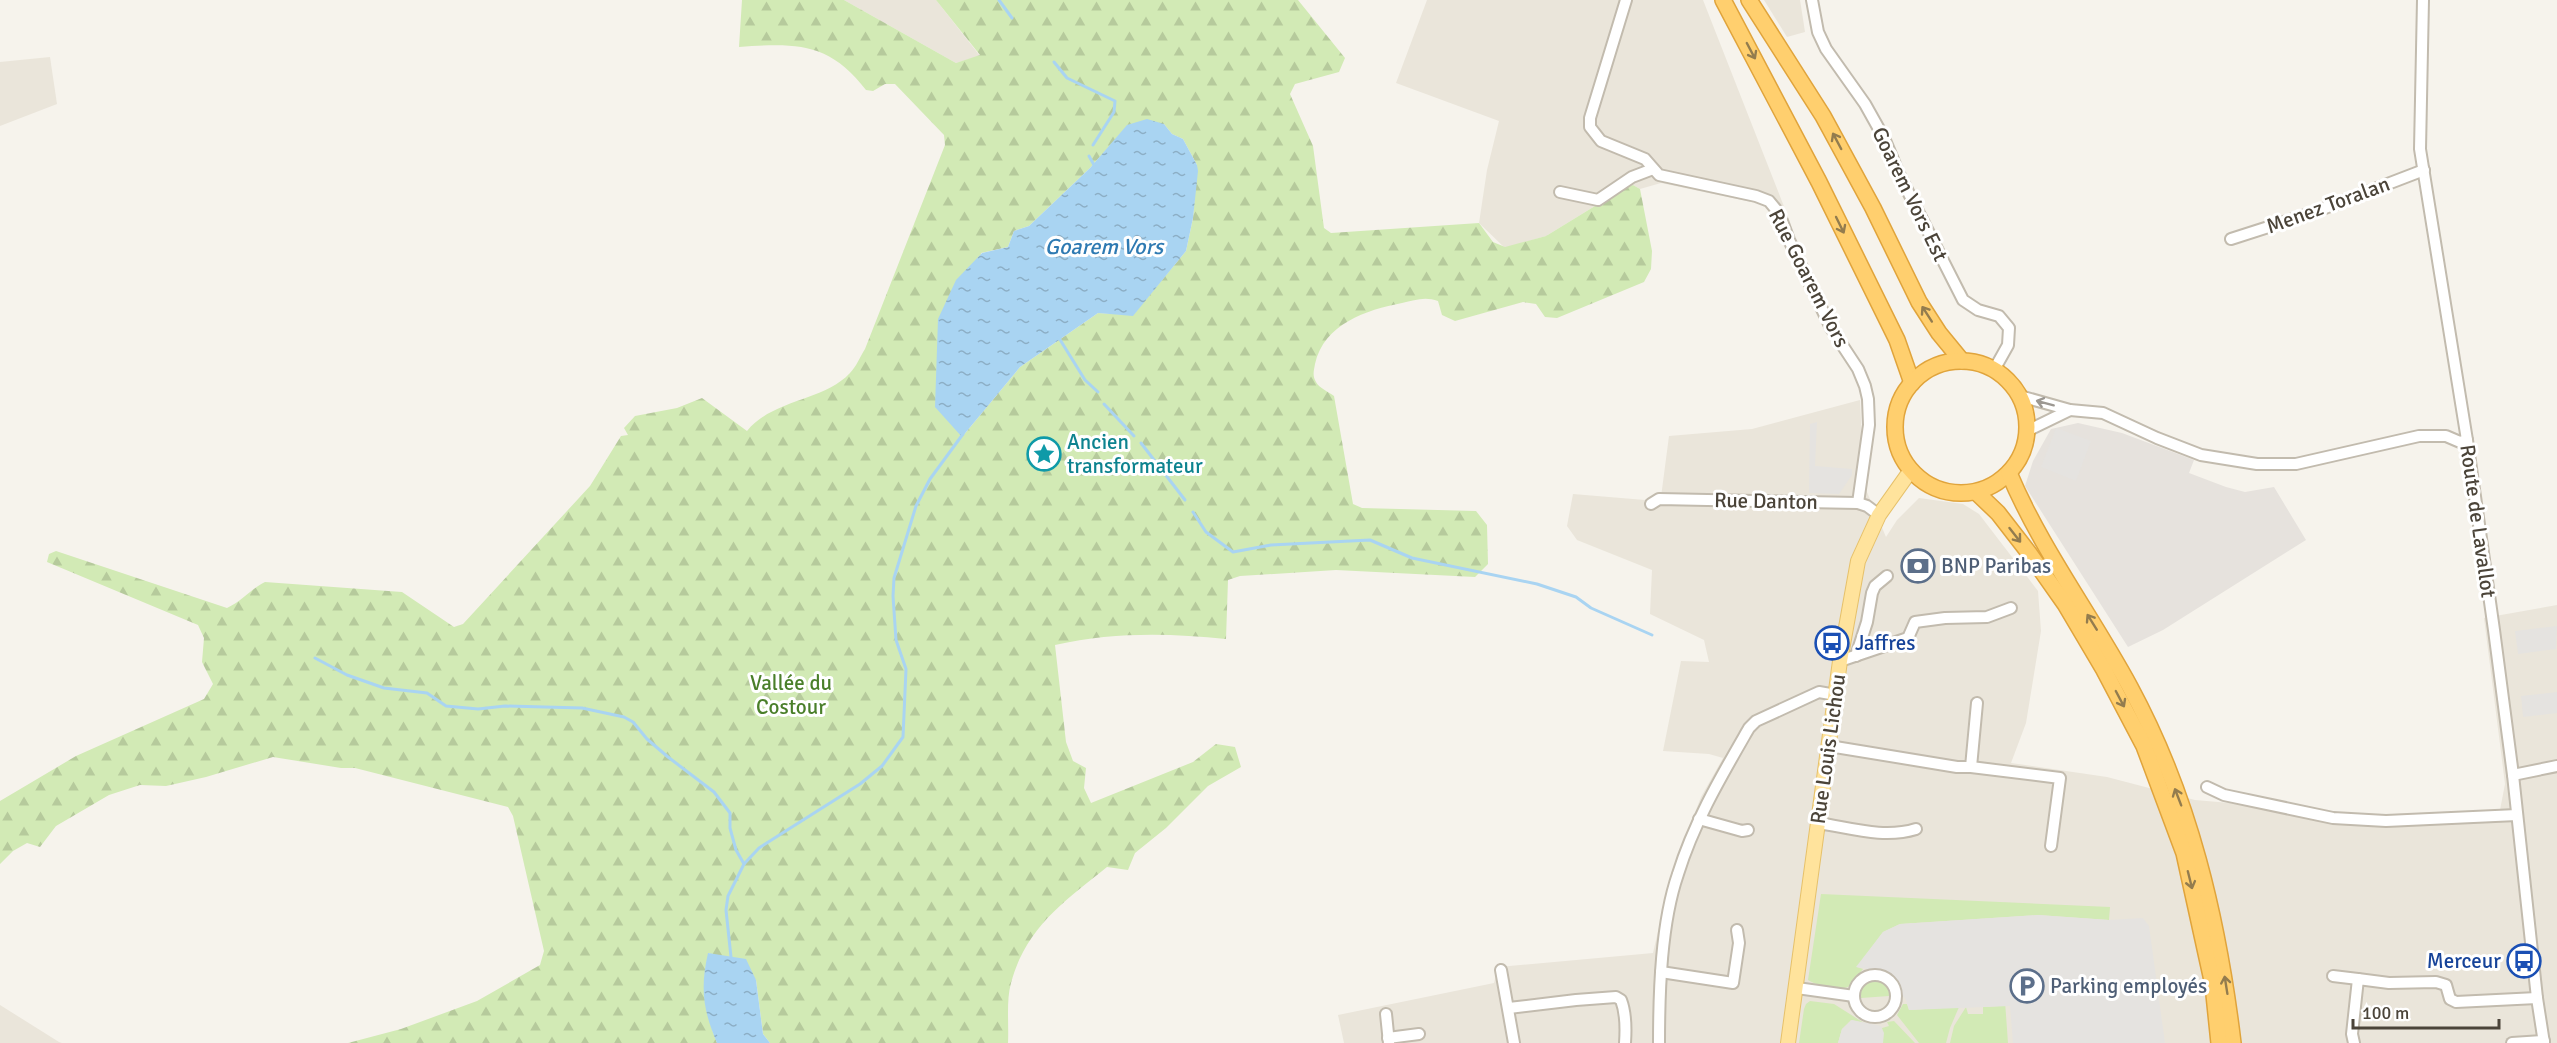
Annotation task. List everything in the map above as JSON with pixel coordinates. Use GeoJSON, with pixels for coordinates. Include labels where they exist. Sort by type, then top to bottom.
{"type":"FeatureCollection","features":[{"type":"Feature","properties":{"kind":"highway"},"geometry":{"type":"LineString","coordinates":[[1723,0],[1819,182],[1897,340],[1912,383]]}},
{"type":"Feature","properties":{"kind":"highway"},"geometry":{"type":"LineString","coordinates":[[1749,0],[1823,116],[1873,208],[1919,302],[1962,361]]}},
{"type":"Feature","properties":{"kind":"highway"},"geometry":{"type":"LineString","coordinates":[[1962,361],[1994,370],[2009,382],[2020,396],[2026,413],[2027,431],[2022,454],[2009,473],[1994,485],[1976,492],[1958,493],[1940,490],[1924,482],[1911,470],[1901,454],[1896,436],[1899,408],[1912,383],[1925,372],[1941,365],[1962,361]]}},
{"type":"Feature","properties":{"kind":"highway"},"geometry":{"type":"LineString","coordinates":[[2009,473],[2025,511],[2104,641],[2156,739],[2196,845],[2214,917],[2226,984],[2233,1043]]}},
{"type":"Feature","properties":{"kind":"highway"},"geometry":{"type":"LineString","coordinates":[[1976,492],[1998,513],[2065,604],[2104,670],[2144,746],[2184,853],[2213,985],[2219,1043]]}},
{"type":"Feature","properties":{"kind":"main road","name":"Rue Louis Lichou"},"geometry":{"type":"LineString","coordinates":[[1788,1043],[1840,661],[1858,561],[1879,515],[1911,470]]}},
{"type":"Feature","properties":{"kind":"street","name":"Rue Goarem Vors"},"geometry":{"type":"LineString","coordinates":[[1626,0],[1590,118],[1590,127],[1601,141],[1645,159],[1659,175],[1756,196],[1769,201],[1779,213],[1789,240],[1831,328],[1858,369],[1865,386],[1869,425],[1858,502]]}},
{"type":"Feature","properties":{"kind":"street","name":"Goarem Vors Est"},"geometry":{"type":"LineString","coordinates":[[1812,0],[1818,32],[1826,49],[1865,104],[1884,138],[1899,174],[1963,300],[1978,310],[1999,315],[2009,328],[2008,345],[1994,370]]}},
{"type":"Feature","properties":{"kind":"street","name":"Route de Lavallot"},"geometry":{"type":"LineString","coordinates":[[2423,0],[2420,149],[2467,440],[2513,775],[2537,998],[2544,1042]]}},
{"type":"Feature","properties":{"kind":"street"},"geometry":{"type":"LineString","coordinates":[[1560,192],[1598,200],[1632,177],[1653,170]]}},
{"type":"Feature","properties":{"kind":"street","name":"Menez Toralan"},"geometry":{"type":"LineString","coordinates":[[2231,239],[2312,213],[2424,170]]}},
{"type":"Feature","properties":{"kind":"street"},"geometry":{"type":"LineString","coordinates":[[2020,396],[2070,410],[2103,413],[2201,455],[2257,464],[2296,464],[2419,436],[2446,436],[2460,442],[2467,440]]}},
{"type":"Feature","properties":{"kind":"street"},"geometry":{"type":"LineString","coordinates":[[2027,431],[2070,410]]}},
{"type":"Feature","properties":{"kind":"street","name":"Rue Danton"},"geometry":{"type":"LineString","coordinates":[[1651,504],[1659,500],[1858,502]]}},
{"type":"Feature","properties":{"kind":"street"},"geometry":{"type":"LineString","coordinates":[[1858,502],[1879,515]]}},
{"type":"Feature","properties":{"kind":"street"},"geometry":{"type":"LineString","coordinates":[[1856,656],[1867,622],[1872,593],[1875,586],[1887,576]]}},
{"type":"Feature","properties":{"kind":"street"},"geometry":{"type":"LineString","coordinates":[[1840,661],[1908,638],[1916,622],[1946,618],[1987,617],[2011,608]]}},
{"type":"Feature","properties":{"kind":"street"},"geometry":{"type":"LineString","coordinates":[[1659,1043],[1661,972],[1677,874],[1699,819],[1743,738],[1756,721],[1819,692],[1836,695]]}},
{"type":"Feature","properties":{"kind":"street"},"geometry":{"type":"LineString","coordinates":[[1971,766],[1977,703]]}},
{"type":"Feature","properties":{"kind":"street"},"geometry":{"type":"LineString","coordinates":[[1829,746],[1957,767],[1971,766],[2060,778],[2051,846]]}},
{"type":"Feature","properties":{"kind":"street"},"geometry":{"type":"LineString","coordinates":[[2513,775],[2557,766]]}},
{"type":"Feature","properties":{"kind":"street"},"geometry":{"type":"LineString","coordinates":[[2207,787],[2224,795],[2333,818],[2386,821],[2517,814]]}},
{"type":"Feature","properties":{"kind":"street"},"geometry":{"type":"LineString","coordinates":[[1699,819],[1742,831],[1748,830]]}},
{"type":"Feature","properties":{"kind":"street"},"geometry":{"type":"LineString","coordinates":[[1818,823],[1900,834],[1916,829]]}},
{"type":"Feature","properties":{"kind":"street"},"geometry":{"type":"LineString","coordinates":[[1661,972],[1733,983],[1739,943],[1737,930]]}},
{"type":"Feature","properties":{"kind":"street"},"geometry":{"type":"LineString","coordinates":[[1501,970],[1514,1043]]}},
{"type":"Feature","properties":{"kind":"street"},"geometry":{"type":"LineString","coordinates":[[1874,974],[1887,978],[1892,983],[1896,994],[1890,1011],[1877,1017],[1863,1014],[1858,1009],[1854,996],[1862,979],[1874,974]]}},
{"type":"Feature","properties":{"kind":"street"},"geometry":{"type":"LineString","coordinates":[[2333,976],[2389,983],[2436,982],[2446,985],[2450,999],[2456,1002],[2537,998]]}},
{"type":"Feature","properties":{"kind":"street"},"geometry":{"type":"LineString","coordinates":[[2354,1043],[2352,1034],[2358,979]]}},
{"type":"Feature","properties":{"kind":"street"},"geometry":{"type":"LineString","coordinates":[[1797,988],[1854,996]]}},
{"type":"Feature","properties":{"kind":"street"},"geometry":{"type":"LineString","coordinates":[[1509,1008],[1616,997],[1623,1005],[1625,1043]]}},
{"type":"Feature","properties":{"kind":"street"},"geometry":{"type":"LineString","coordinates":[[1386,1014],[1389,1040],[1419,1034]]}},
{"type":"Feature","properties":{"kind":"street"},"geometry":{"type":"LineString","coordinates":[[2512,1043],[2544,1042]]}},
{"type":"Feature","properties":{"kind":"shaded area"},"geometry":{"type":"Polygon","coordinates":[[[844,0],[936,0],[980,56],[956,63],[844,0]]]}},
{"type":"Feature","properties":{"kind":"shaded area"},"geometry":{"type":"Polygon","coordinates":[[[1427,0],[1703,0],[1785,209],[1661,183],[1640,189],[1633,185],[1626,187],[1546,236],[1505,248],[1479,223],[1487,170],[1499,121],[1396,83],[1427,0]]]}},
{"type":"Feature","properties":{"kind":"shaded area"},"geometry":{"type":"Polygon","coordinates":[[[1764,0],[1800,0],[1805,32],[1787,37],[1764,0]]]}},
{"type":"Feature","properties":{"kind":"shaded area"},"geometry":{"type":"Polygon","coordinates":[[[50,57],[57,104],[0,126],[0,62],[50,57]]]}},
{"type":"Feature","properties":{"kind":"shaded area"},"geometry":{"type":"Polygon","coordinates":[[[1860,400],[1864,485],[1886,537],[1897,520],[1919,498],[1963,504],[1979,514],[2038,591],[2041,631],[2026,723],[2011,763],[2107,777],[2195,800],[2369,815],[2500,810],[2505,784],[2484,618],[2557,605],[2557,1043],[1344,1043],[1338,1015],[1494,983],[1498,967],[1653,953],[1672,871],[1701,797],[1723,758],[1709,754],[1663,751],[1681,661],[1709,662],[1704,640],[1650,614],[1652,570],[1577,540],[1567,526],[1573,494],[1645,500],[1661,497],[1669,436],[1752,429],[1860,400]]]}},
{"type":"Feature","properties":{"kind":"shaded area"},"geometry":{"type":"Polygon","coordinates":[[[1817,422],[1815,466],[1852,469],[1852,475],[1839,494],[1809,493],[1810,424],[1817,422]]]}},
{"type":"Feature","properties":{"kind":"shaded area"},"geometry":{"type":"Polygon","coordinates":[[[2078,423],[2122,433],[2194,460],[2189,473],[2226,487],[2245,492],[2274,487],[2306,540],[2163,630],[2128,647],[2025,486],[2033,461],[2051,429],[2078,423]]]}},
{"type":"Feature","properties":{"kind":"shaded area"},"geometry":{"type":"Polygon","coordinates":[[[2056,428],[2091,441],[2076,481],[2041,467],[2056,428]]]}},
{"type":"Feature","properties":{"kind":"shaded area"},"geometry":{"type":"Polygon","coordinates":[[[2557,626],[2556,649],[2518,654],[2515,631],[2557,626]]]}},
{"type":"Feature","properties":{"kind":"shaded area"},"geometry":{"type":"Polygon","coordinates":[[[2557,692],[2557,713],[2523,717],[2521,696],[2557,692]]]}},
{"type":"Feature","properties":{"kind":"shaded area","name":"Parking employés"},"geometry":{"type":"Polygon","coordinates":[[[2038,915],[2109,920],[2143,918],[2149,926],[2165,1043],[2013,1043],[2010,1006],[1909,1010],[1906,1000],[1890,977],[1873,970],[1856,967],[1883,932],[1900,924],[2038,915]]]}},
{"type":"Feature","properties":{"kind":"shaded area"},"geometry":{"type":"Polygon","coordinates":[[[0,1005],[59,1042],[62,1043],[0,1043],[0,1005]]]}},
{"type":"Feature","properties":{"kind":"shaded area"},"geometry":{"type":"Polygon","coordinates":[[[1852,1020],[1881,1026],[1884,1033],[1883,1043],[1838,1043],[1842,1029],[1852,1020]]]}},
{"type":"Feature","properties":{"kind":"green space","name":"Vallée du Costour"},"geometry":{"type":"Polygon","coordinates":[[[742,0],[844,0],[956,63],[980,55],[936,0],[1298,0],[1345,58],[1339,72],[1295,84],[1290,94],[1313,146],[1324,228],[1331,233],[1479,223],[1493,242],[1505,247],[1546,236],[1626,187],[1633,185],[1640,189],[1652,251],[1651,269],[1644,282],[1557,318],[1545,317],[1536,304],[1523,302],[1455,321],[1442,315],[1438,301],[1420,299],[1388,306],[1348,321],[1327,339],[1320,350],[1315,364],[1314,378],[1319,386],[1334,396],[1353,504],[1362,508],[1476,511],[1487,525],[1488,564],[1475,577],[1336,570],[1240,576],[1228,580],[1226,639],[1140,635],[1098,638],[1055,645],[1066,742],[1073,761],[1086,768],[1084,788],[1091,803],[1193,762],[1216,744],[1235,747],[1241,767],[1208,786],[1166,828],[1135,853],[1128,870],[1107,867],[1062,904],[1037,931],[1026,946],[1009,990],[1008,1043],[770,1043],[763,1034],[756,980],[709,953],[705,987],[710,1021],[717,1043],[348,1043],[401,1029],[477,1001],[540,965],[544,951],[513,816],[508,807],[355,768],[341,768],[273,757],[166,786],[140,785],[109,795],[56,826],[40,847],[27,843],[13,851],[0,864],[0,801],[76,756],[204,699],[213,684],[202,662],[204,638],[198,625],[47,562],[49,554],[56,551],[227,608],[265,582],[402,592],[454,627],[463,624],[590,486],[621,436],[628,435],[624,428],[635,416],[677,408],[702,398],[747,431],[770,412],[827,389],[850,373],[865,349],[945,145],[944,135],[895,84],[885,84],[873,91],[866,90],[839,62],[810,49],[778,45],[739,47],[742,0]],[[1164,124],[1128,125],[1090,168],[1029,226],[1014,231],[1008,247],[981,253],[962,437],[1020,367],[1098,313],[1133,315],[1186,251],[1193,218],[1197,165],[1183,139],[1172,134],[1164,124]]]}},
{"type":"Feature","properties":{"kind":"green space"},"geometry":{"type":"Polygon","coordinates":[[[1821,894],[2110,907],[2109,920],[2038,915],[1900,924],[1883,932],[1857,967],[1863,969],[1851,985],[1836,989],[1808,980],[1821,894]]]}},
{"type":"Feature","properties":{"kind":"green space"},"geometry":{"type":"Polygon","coordinates":[[[1872,980],[1885,984],[1889,996],[1861,998],[1859,994],[1866,983],[1872,980]]]}},
{"type":"Feature","properties":{"kind":"green space"},"geometry":{"type":"Polygon","coordinates":[[[1810,1001],[1834,1004],[1864,1023],[1851,1020],[1842,1029],[1838,1043],[1799,1043],[1804,1009],[1810,1001]]]}},
{"type":"Feature","properties":{"kind":"green space"},"geometry":{"type":"Polygon","coordinates":[[[2005,1001],[2008,1043],[1950,1043],[1954,1026],[1966,1007],[1968,1014],[1983,1014],[1983,1007],[2000,1006],[2005,1001]]]}},
{"type":"Feature","properties":{"kind":"green space"},"geometry":{"type":"Polygon","coordinates":[[[1903,1004],[1907,1004],[1909,1010],[1959,1007],[1946,1043],[1919,1043],[1897,1015],[1903,1004]]]}},
{"type":"Feature","properties":{"kind":"green space"},"geometry":{"type":"Polygon","coordinates":[[[1894,1021],[1915,1043],[1883,1043],[1882,1028],[1889,1026],[1887,1022],[1894,1021]]]}},
{"type":"Feature","properties":{"kind":"water","name":"Goarem Vors"},"geometry":{"type":"Polygon","coordinates":[[[1147,119],[1164,124],[1172,134],[1183,139],[1197,165],[1193,218],[1186,251],[1133,316],[1098,313],[1020,367],[962,437],[935,407],[938,319],[956,280],[982,253],[1008,247],[1014,231],[1029,226],[1090,168],[1127,125],[1147,119]]]}},
{"type":"Feature","properties":{"kind":"water"},"geometry":{"type":"Polygon","coordinates":[[[708,953],[746,959],[756,980],[763,1034],[770,1043],[717,1043],[704,999],[704,977],[708,953]]]}},
{"type":"Feature","properties":{"kind":"waterway"},"geometry":{"type":"LineString","coordinates":[[999,0],[1012,18]]}},
{"type":"Feature","properties":{"kind":"waterway"},"geometry":{"type":"LineString","coordinates":[[1054,62],[1067,78],[1115,101],[1114,112],[1093,145]]}},
{"type":"Feature","properties":{"kind":"waterway"},"geometry":{"type":"LineString","coordinates":[[1089,156],[1094,165]]}},
{"type":"Feature","properties":{"kind":"waterway"},"geometry":{"type":"LineString","coordinates":[[1059,338],[1085,380],[1098,392]]}},
{"type":"Feature","properties":{"kind":"waterway"},"geometry":{"type":"LineString","coordinates":[[1104,404],[1134,436]]}},
{"type":"Feature","properties":{"kind":"waterway"},"geometry":{"type":"LineString","coordinates":[[731,957],[726,910],[728,896],[744,864],[759,848],[860,784],[882,766],[903,737],[906,669],[896,640],[894,578],[916,506],[930,479],[963,434]]}},
{"type":"Feature","properties":{"kind":"waterway"},"geometry":{"type":"LineString","coordinates":[[1141,443],[1185,500]]}},
{"type":"Feature","properties":{"kind":"waterway"},"geometry":{"type":"LineString","coordinates":[[1193,512],[1206,532],[1233,552],[1271,545],[1370,540],[1412,558],[1537,584],[1576,597],[1591,608],[1652,635]]}},
{"type":"Feature","properties":{"kind":"waterway"},"geometry":{"type":"LineString","coordinates":[[315,658],[347,675],[384,688],[427,693],[446,706],[478,709],[505,706],[582,708],[624,717],[633,722],[647,739],[668,757],[714,792],[730,813],[730,828],[736,850],[744,864]]}},
{"type":"Feature","properties":{"kind":"place","name":"Ancien transformateur"},"geometry":{"type":"Point","coordinates":[1044,454]}},
{"type":"Feature","properties":{"kind":"place","name":"BNP Paribas"},"geometry":{"type":"Point","coordinates":[1918,566]}},
{"type":"Feature","properties":{"kind":"place","name":"Jaffres"},"geometry":{"type":"Point","coordinates":[1832,643]}},
{"type":"Feature","properties":{"kind":"place","name":"Merceur"},"geometry":{"type":"Point","coordinates":[2524,961]}},
{"type":"Feature","properties":{"kind":"place","name":"Parking employés"},"geometry":{"type":"Point","coordinates":[2027,986]}}]}
